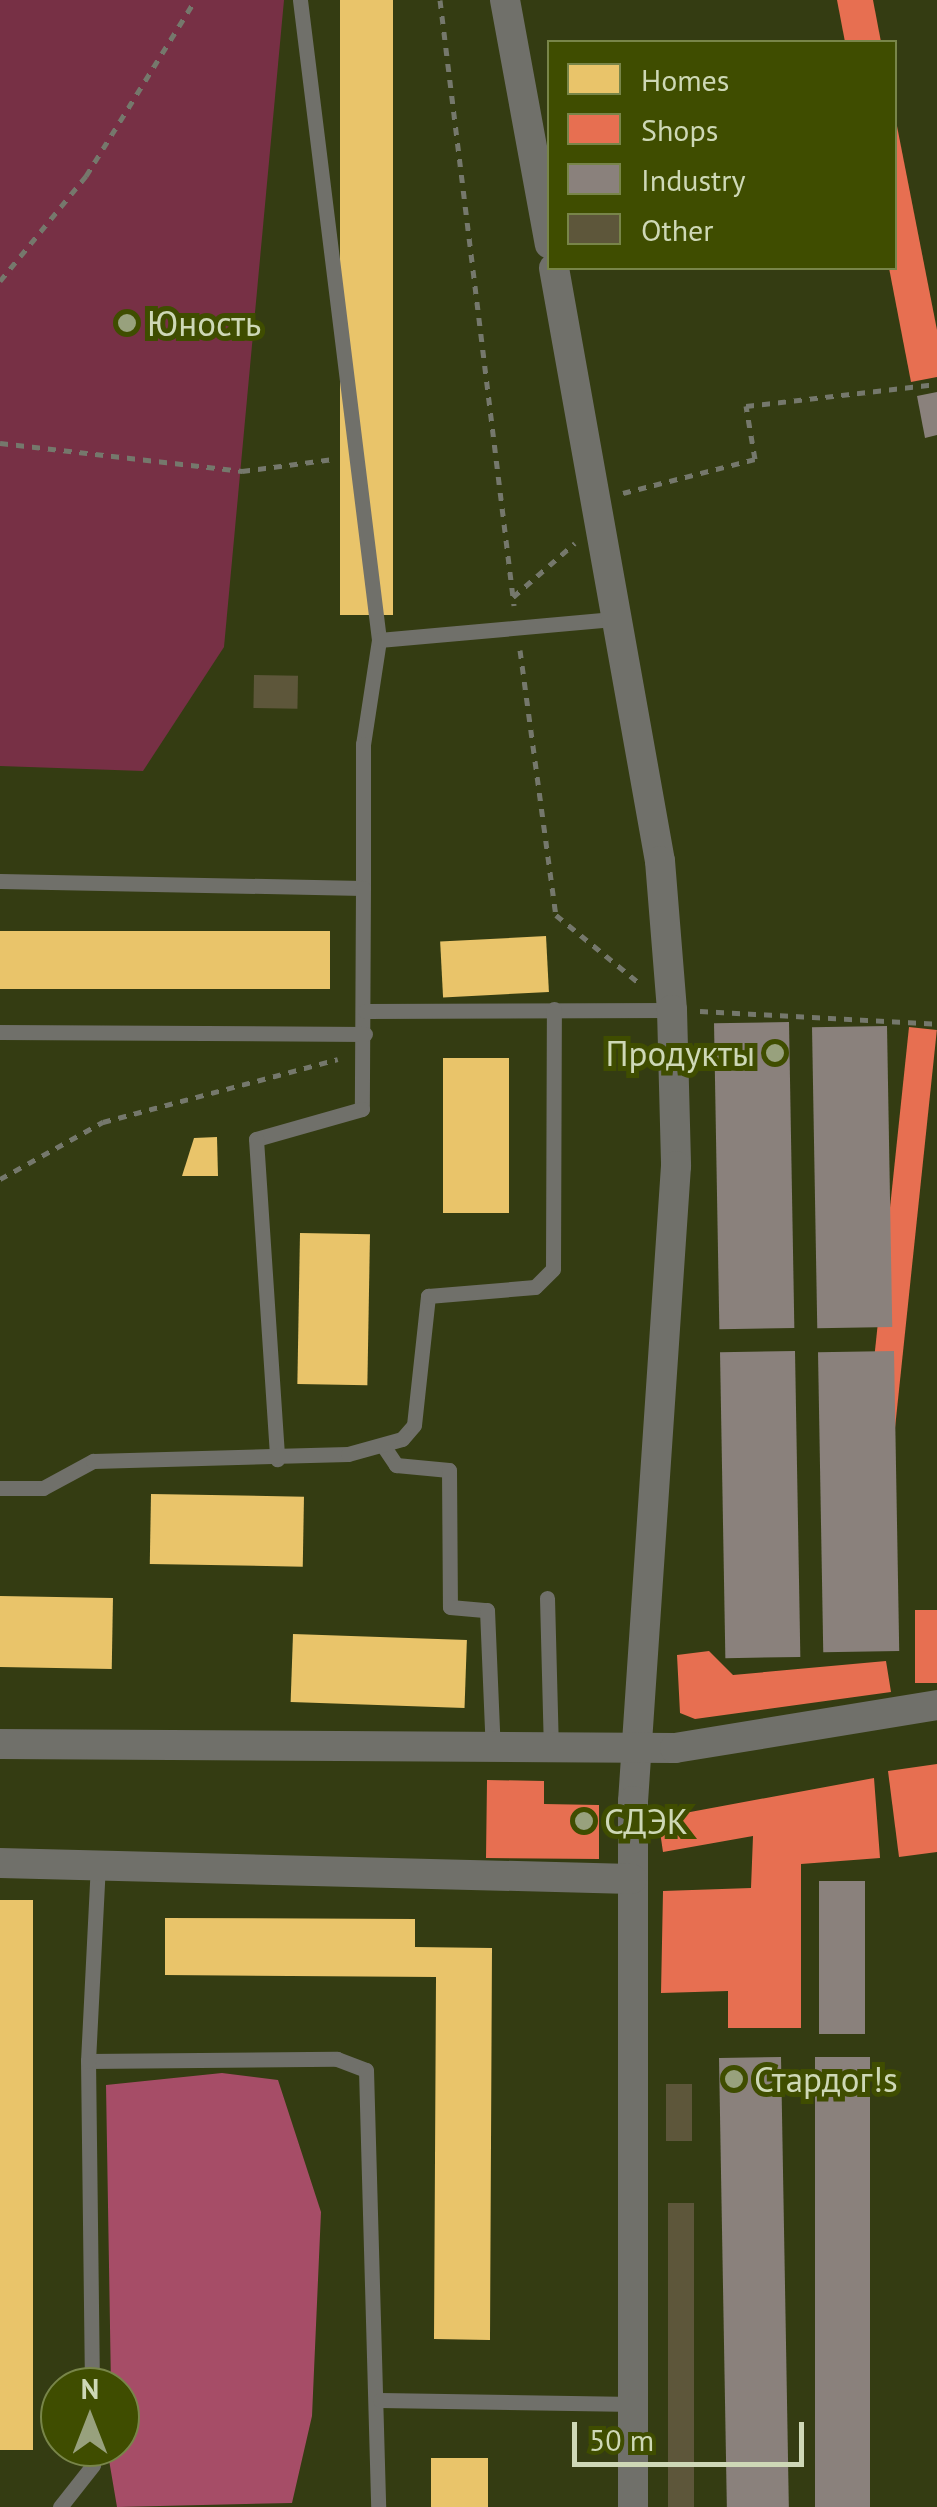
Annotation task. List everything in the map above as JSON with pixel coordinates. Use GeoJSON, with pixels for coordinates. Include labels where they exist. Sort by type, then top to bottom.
{"type":"FeatureCollection","features":[{"type":"Feature","properties":{"kind":"street"},"geometry":{"type":"LineString","coordinates":[[505,0],[547,228]]}},
{"type":"Feature","properties":{"kind":"street"},"geometry":{"type":"LineString","coordinates":[[554,270],[660,861],[672,1010],[676,1166],[632,1879],[634,2507]]}},
{"type":"Feature","properties":{"kind":"street"},"geometry":{"type":"LineString","coordinates":[[0,1744],[493,1752],[642,1749],[937,1705]]}},
{"type":"Feature","properties":{"kind":"street"},"geometry":{"type":"LineString","coordinates":[[0,1863],[632,1879]]}},
{"type":"Feature","properties":{"kind":"lane"},"geometry":{"type":"LineString","coordinates":[[277,1459],[256,1139],[362,1109],[363,744],[379,640],[300,0]]}},
{"type":"Feature","properties":{"kind":"lane"},"geometry":{"type":"LineString","coordinates":[[379,640],[616,618]]}},
{"type":"Feature","properties":{"kind":"lane"},"geometry":{"type":"LineString","coordinates":[[0,881],[363,888]]}},
{"type":"Feature","properties":{"kind":"lane"},"geometry":{"type":"LineString","coordinates":[[0,1488],[43,1488],[93,1461],[277,1459],[384,1447],[414,1424],[428,1296],[535,1287],[553,1269],[554,1009]]}},
{"type":"Feature","properties":{"kind":"lane"},"geometry":{"type":"LineString","coordinates":[[365,1011],[672,1010]]}},
{"type":"Feature","properties":{"kind":"lane"},"geometry":{"type":"LineString","coordinates":[[0,1032],[365,1034]]}},
{"type":"Feature","properties":{"kind":"lane"},"geometry":{"type":"LineString","coordinates":[[384,1447],[396,1465],[450,1470],[450,1607],[487,1610],[493,1752]]}},
{"type":"Feature","properties":{"kind":"lane"},"geometry":{"type":"LineString","coordinates":[[547,1598],[551,1750]]}},
{"type":"Feature","properties":{"kind":"lane"},"geometry":{"type":"LineString","coordinates":[[92,2367],[88,2061],[98,1864]]}},
{"type":"Feature","properties":{"kind":"lane"},"geometry":{"type":"LineString","coordinates":[[88,2061],[337,2059],[366,2070],[380,2400],[378,2507]]}},
{"type":"Feature","properties":{"kind":"lane"},"geometry":{"type":"LineString","coordinates":[[380,2400],[634,2404]]}},
{"type":"Feature","properties":{"kind":"lane"},"geometry":{"type":"LineString","coordinates":[[60,2507],[91,2467]]}},
{"type":"Feature","properties":{"kind":"path"},"geometry":{"type":"LineString","coordinates":[[0,281],[86,176],[196,0]]}},
{"type":"Feature","properties":{"kind":"path"},"geometry":{"type":"LineString","coordinates":[[513,597],[600,520],[617,494],[755,459],[746,406],[937,384]]}},
{"type":"Feature","properties":{"kind":"path"},"geometry":{"type":"LineString","coordinates":[[0,444],[242,471],[356,456]]}},
{"type":"Feature","properties":{"kind":"path"},"geometry":{"type":"LineString","coordinates":[[878,1021],[937,1024]]}},
{"type":"Feature","properties":{"kind":"path"},"geometry":{"type":"LineString","coordinates":[[0,1179],[102,1122],[349,1056],[365,1034]]}},
{"type":"Feature","properties":{"kind":"shaded area","name":"Юность"},"geometry":{"type":"Polygon","coordinates":[[[0,0],[284,0],[224,647],[143,771],[0,766],[0,0]]]}},
{"type":"Feature","properties":{"kind":"shaded area"},"geometry":{"type":"Polygon","coordinates":[[[222,2073],[278,2080],[321,2212],[312,2416],[292,2503],[117,2507],[110,2467],[140,2467],[140,2367],[111,2367],[106,2085],[222,2073]]]}},
{"type":"Feature","properties":{"kind":"building: Homes"},"geometry":{"type":"Polygon","coordinates":[[[340,0],[393,0],[393,615],[340,615],[340,0]]]}},
{"type":"Feature","properties":{"kind":"building: Homes"},"geometry":{"type":"Polygon","coordinates":[[[0,931],[330,931],[330,989],[0,989],[0,931]]]}},
{"type":"Feature","properties":{"kind":"building: Homes"},"geometry":{"type":"Polygon","coordinates":[[[546,936],[549,992],[443,997],[440,942],[546,936]]]}},
{"type":"Feature","properties":{"kind":"building: Homes"},"geometry":{"type":"Polygon","coordinates":[[[443,1058],[509,1058],[509,1213],[443,1213],[443,1058]]]}},
{"type":"Feature","properties":{"kind":"building: Homes"},"geometry":{"type":"Polygon","coordinates":[[[217,1137],[218,1176],[182,1176],[194,1138],[217,1137]]]}},
{"type":"Feature","properties":{"kind":"building: Homes"},"geometry":{"type":"Polygon","coordinates":[[[300,1233],[370,1234],[367,1385],[297,1384],[300,1233]]]}},
{"type":"Feature","properties":{"kind":"building: Homes"},"geometry":{"type":"Polygon","coordinates":[[[151,1494],[304,1497],[303,1567],[150,1564],[151,1494]]]}},
{"type":"Feature","properties":{"kind":"building: Homes"},"geometry":{"type":"Polygon","coordinates":[[[0,1596],[113,1598],[112,1669],[0,1667],[0,1596]]]}},
{"type":"Feature","properties":{"kind":"building: Homes"},"geometry":{"type":"Polygon","coordinates":[[[293,1634],[467,1640],[465,1708],[291,1702],[293,1634]]]}},
{"type":"Feature","properties":{"kind":"building: Homes"},"geometry":{"type":"Polygon","coordinates":[[[0,1900],[33,1900],[33,2450],[0,2450],[0,1900]]]}},
{"type":"Feature","properties":{"kind":"building: Homes"},"geometry":{"type":"Polygon","coordinates":[[[165,1918],[415,1919],[415,1947],[492,1948],[490,2340],[434,2339],[436,1977],[165,1975],[165,1918]]]}},
{"type":"Feature","properties":{"kind":"building: Homes"},"geometry":{"type":"Polygon","coordinates":[[[431,2458],[488,2458],[488,2507],[431,2507],[431,2458]]]}},
{"type":"Feature","properties":{"kind":"building: Shops"},"geometry":{"type":"Polygon","coordinates":[[[837,0],[873,0],[881,40],[845,40],[837,0]]]}},
{"type":"Feature","properties":{"kind":"building: Shops"},"geometry":{"type":"Polygon","coordinates":[[[897,126],[937,330],[937,377],[911,382],[889,270],[897,270],[897,126]]]}},
{"type":"Feature","properties":{"kind":"building: Shops"},"geometry":{"type":"Polygon","coordinates":[[[909,1027],[937,1030],[889,1485],[861,1482],[909,1027]]]}},
{"type":"Feature","properties":{"kind":"building: Shops"},"geometry":{"type":"Polygon","coordinates":[[[915,1610],[937,1610],[937,1683],[915,1683],[915,1610]]]}},
{"type":"Feature","properties":{"kind":"building: Shops"},"geometry":{"type":"Polygon","coordinates":[[[709,1651],[733,1675],[886,1661],[891,1692],[695,1719],[680,1713],[677,1655],[709,1651]]]}},
{"type":"Feature","properties":{"kind":"building: Shops"},"geometry":{"type":"Polygon","coordinates":[[[937,1764],[937,1852],[899,1857],[888,1771],[937,1764]]]}},
{"type":"Feature","properties":{"kind":"building: Shops"},"geometry":{"type":"Polygon","coordinates":[[[874,1778],[880,1858],[801,1864],[801,2028],[728,2028],[728,1991],[661,1993],[663,1891],[751,1888],[753,1836],[663,1852],[658,1818],[874,1778]]]}},
{"type":"Feature","properties":{"kind":"building: Shops"},"geometry":{"type":"Polygon","coordinates":[[[487,1780],[544,1781],[544,1804],[599,1805],[599,1859],[486,1858],[487,1780]]]}},
{"type":"Feature","properties":{"kind":"building: Industry"},"geometry":{"type":"Polygon","coordinates":[[[937,392],[937,435],[925,438],[917,396],[937,392]]]}},
{"type":"Feature","properties":{"kind":"building: Industry"},"geometry":{"type":"Polygon","coordinates":[[[789,1022],[794,1328],[719,1329],[714,1023],[789,1022]]]}},
{"type":"Feature","properties":{"kind":"building: Industry"},"geometry":{"type":"Polygon","coordinates":[[[887,1026],[892,1327],[817,1328],[812,1027],[887,1026]]]}},
{"type":"Feature","properties":{"kind":"building: Industry"},"geometry":{"type":"Polygon","coordinates":[[[795,1351],[800,1657],[725,1658],[720,1352],[795,1351]]]}},
{"type":"Feature","properties":{"kind":"building: Industry"},"geometry":{"type":"Polygon","coordinates":[[[894,1351],[899,1651],[823,1652],[818,1352],[894,1351]]]}},
{"type":"Feature","properties":{"kind":"building: Industry"},"geometry":{"type":"Polygon","coordinates":[[[819,1881],[865,1881],[865,2034],[819,2034],[819,1881]]]}},
{"type":"Feature","properties":{"kind":"building: Industry"},"geometry":{"type":"Polygon","coordinates":[[[781,2057],[789,2507],[727,2507],[719,2058],[781,2057]]]}},
{"type":"Feature","properties":{"kind":"building: Industry"},"geometry":{"type":"Polygon","coordinates":[[[815,2057],[870,2057],[870,2507],[815,2507],[815,2057]]]}},
{"type":"Feature","properties":{"kind":"building: Other"},"geometry":{"type":"Polygon","coordinates":[[[254,675],[298,676],[297,709],[253,708],[254,675]]]}},
{"type":"Feature","properties":{"kind":"building: Other"},"geometry":{"type":"Polygon","coordinates":[[[666,2084],[692,2084],[692,2141],[666,2141],[666,2084]]]}},
{"type":"Feature","properties":{"kind":"building: Other"},"geometry":{"type":"Polygon","coordinates":[[[668,2203],[694,2203],[694,2507],[668,2507],[668,2203]]]}},
{"type":"Feature","properties":{"kind":"place","name":"Юность"},"geometry":{"type":"Point","coordinates":[127,323]}},
{"type":"Feature","properties":{"kind":"place","name":"Продукты"},"geometry":{"type":"Point","coordinates":[775,1053]}},
{"type":"Feature","properties":{"kind":"place","name":"СДЭК"},"geometry":{"type":"Point","coordinates":[584,1821]}},
{"type":"Feature","properties":{"kind":"place","name":"Стардог!s"},"geometry":{"type":"Point","coordinates":[734,2079]}}]}
